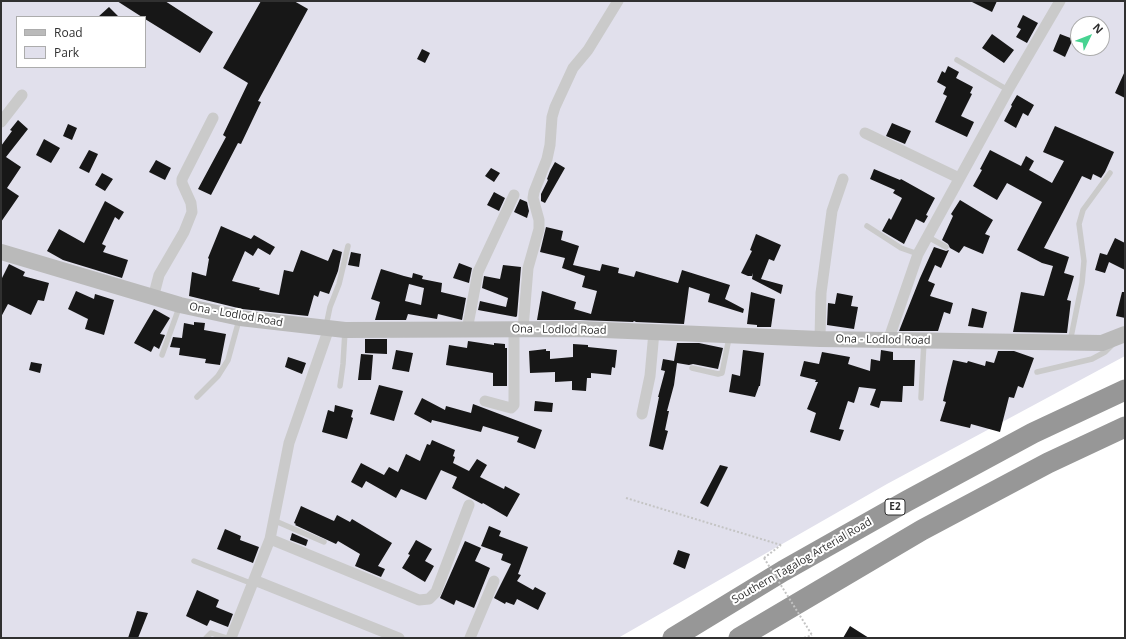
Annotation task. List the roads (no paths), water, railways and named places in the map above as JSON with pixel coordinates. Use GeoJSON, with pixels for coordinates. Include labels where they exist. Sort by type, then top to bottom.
{"type":"FeatureCollection","features":[{"type":"Feature","properties":{"kind":"highway","name":"Southern Tagalog Arterial Road"},"geometry":{"type":"LineString","coordinates":[[673,638],[783,571],[907,501],[1033,433],[1125,390]]}},
{"type":"Feature","properties":{"kind":"highway"},"geometry":{"type":"LineString","coordinates":[[740,638],[922,530],[1048,463],[1125,427]]}},
{"type":"Feature","properties":{"kind":"main road","name":"Ona - Lodlod Road"},"geometry":{"type":"LineString","coordinates":[[1,252],[180,305],[240,318],[333,329],[580,329],[888,341],[1102,343],[1124,335]]}},
{"type":"Feature","properties":{"kind":"street"},"geometry":{"type":"LineString","coordinates":[[485,401],[511,408],[514,405],[518,329],[528,268],[539,228],[539,220],[533,198],[547,159],[550,145],[552,117],[573,68],[588,50],[618,1]]}},
{"type":"Feature","properties":{"kind":"street"},"geometry":{"type":"LineString","coordinates":[[888,341],[918,254],[1057,2]]}},
{"type":"Feature","properties":{"kind":"street"},"geometry":{"type":"LineString","coordinates":[[1,122],[22,94]]}},
{"type":"Feature","properties":{"kind":"street"},"geometry":{"type":"LineString","coordinates":[[153,298],[159,275],[184,232],[192,212],[191,203],[182,183],[182,179],[213,118]]}},
{"type":"Feature","properties":{"kind":"street"},"geometry":{"type":"LineString","coordinates":[[865,133],[959,178]]}},
{"type":"Feature","properties":{"kind":"street"},"geometry":{"type":"LineString","coordinates":[[820,339],[821,293],[832,211],[843,180]]}},
{"type":"Feature","properties":{"kind":"street"},"geometry":{"type":"LineString","coordinates":[[467,330],[478,272],[514,195]]}},
{"type":"Feature","properties":{"kind":"street"},"geometry":{"type":"LineString","coordinates":[[231,638],[270,539],[289,443],[333,329]]}},
{"type":"Feature","properties":{"kind":"street"},"geometry":{"type":"LineString","coordinates":[[642,414],[650,376],[654,332]]}},
{"type":"Feature","properties":{"kind":"street"},"geometry":{"type":"LineString","coordinates":[[270,539],[419,600],[430,599],[436,592],[469,505]]}},
{"type":"Feature","properties":{"kind":"street"},"geometry":{"type":"LineString","coordinates":[[470,638],[494,581]]}},
{"type":"Feature","properties":{"kind":"street"},"geometry":{"type":"LineString","coordinates":[[253,582],[399,638]]}},
{"type":"Feature","properties":{"kind":"lane"},"geometry":{"type":"LineString","coordinates":[[957,60],[1008,90]]}},
{"type":"Feature","properties":{"kind":"lane"},"geometry":{"type":"LineString","coordinates":[[1070,342],[1082,283],[1084,262],[1079,224],[1083,210],[1110,173]]}},
{"type":"Feature","properties":{"kind":"lane"},"geometry":{"type":"LineString","coordinates":[[867,226],[901,248],[918,254]]}},
{"type":"Feature","properties":{"kind":"lane"},"geometry":{"type":"LineString","coordinates":[[928,237],[946,247]]}},
{"type":"Feature","properties":{"kind":"lane"},"geometry":{"type":"LineString","coordinates":[[340,386],[343,364],[333,329],[330,307],[339,284],[348,246]]}},
{"type":"Feature","properties":{"kind":"lane"},"geometry":{"type":"LineString","coordinates":[[162,355],[180,305]]}},
{"type":"Feature","properties":{"kind":"lane"},"geometry":{"type":"LineString","coordinates":[[197,397],[218,376],[228,360],[240,318]]}},
{"type":"Feature","properties":{"kind":"lane"},"geometry":{"type":"LineString","coordinates":[[692,368],[718,374],[722,373],[729,335]]}},
{"type":"Feature","properties":{"kind":"lane"},"geometry":{"type":"LineString","coordinates":[[1037,372],[1092,359],[1105,352],[1124,335]]}},
{"type":"Feature","properties":{"kind":"lane"},"geometry":{"type":"LineString","coordinates":[[921,398],[924,341]]}},
{"type":"Feature","properties":{"kind":"lane"},"geometry":{"type":"LineString","coordinates":[[273,519],[324,542]]}},
{"type":"Feature","properties":{"kind":"lane"},"geometry":{"type":"LineString","coordinates":[[194,561],[253,582]]}},
{"type":"Feature","properties":{"kind":"lane"},"geometry":{"type":"LineString","coordinates":[[206,638],[211,633],[226,638]]}}]}
